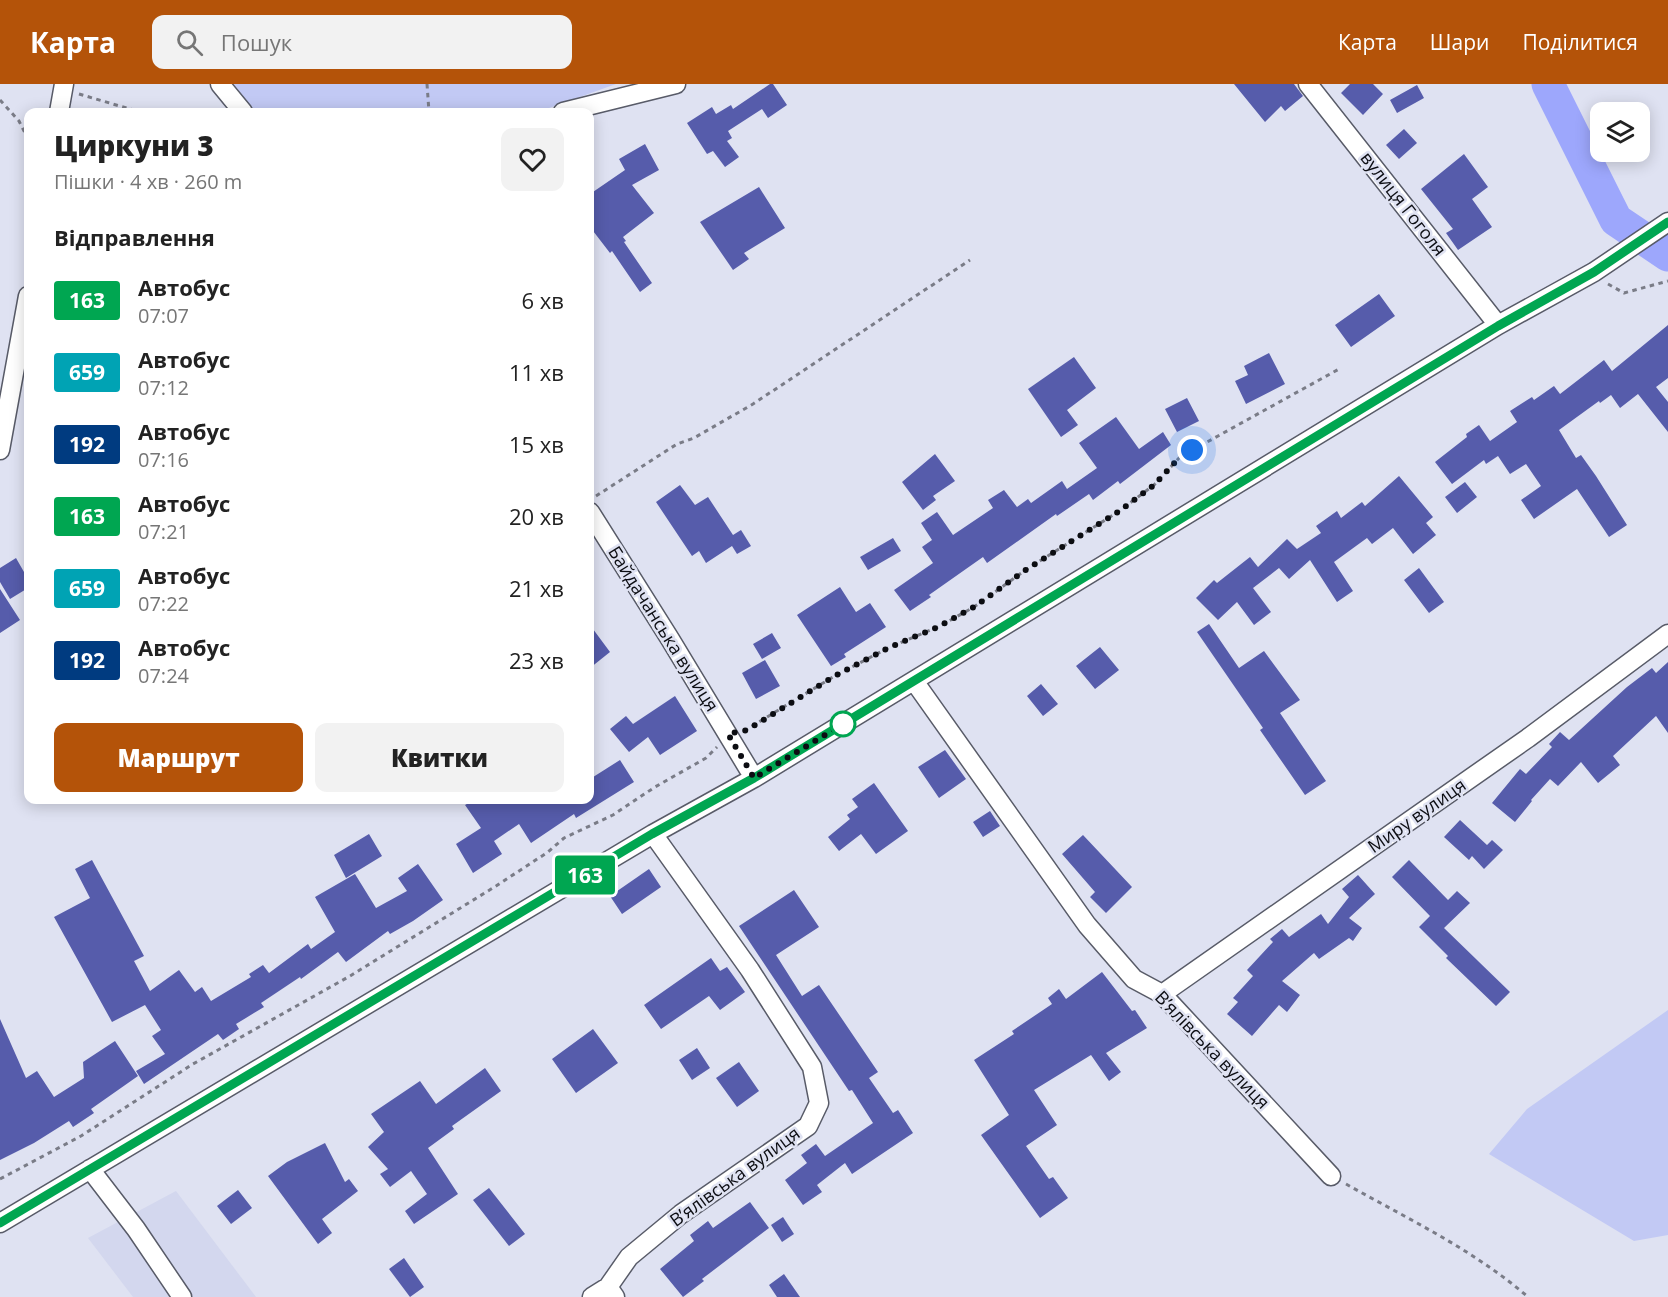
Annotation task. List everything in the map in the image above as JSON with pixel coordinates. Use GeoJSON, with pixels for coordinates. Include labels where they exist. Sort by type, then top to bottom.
{"type":"FeatureCollection","features":[{"type":"Feature","properties":{"kind":"street"},"geometry":{"type":"LineString","coordinates":[[220,84],[240,108]]}},
{"type":"Feature","properties":{"kind":"street"},"geometry":{"type":"LineString","coordinates":[[579,108],[676,84]]}},
{"type":"Feature","properties":{"kind":"street","name":"вулиця Гоголя"},"geometry":{"type":"LineString","coordinates":[[1308,84],[1498,326]]}},
{"type":"Feature","properties":{"kind":"street"},"geometry":{"type":"LineString","coordinates":[[60,108],[64,86]]}},
{"type":"Feature","properties":{"kind":"street"},"geometry":{"type":"LineString","coordinates":[[0,1223],[652,834],[754,778],[1498,326],[1594,272],[1663,225]]}},
{"type":"Feature","properties":{"kind":"street"},"geometry":{"type":"LineString","coordinates":[[0,450],[24,319]]}},
{"type":"Feature","properties":{"kind":"street","name":"Байдачанська вулиця"},"geometry":{"type":"LineString","coordinates":[[594,518],[754,778]]}},
{"type":"Feature","properties":{"kind":"street","name":"Миру вулиця"},"geometry":{"type":"LineString","coordinates":[[1162,994],[1528,738],[1668,634]]}},
{"type":"Feature","properties":{"kind":"street","name":"В’ялівська вулиця"},"geometry":{"type":"LineString","coordinates":[[914,681],[1087,925],[1134,979],[1162,994],[1331,1176]]}},
{"type":"Feature","properties":{"kind":"street","name":"В’ялівська вулиця"},"geometry":{"type":"LineString","coordinates":[[612,1292],[629,1257],[681,1214],[808,1126],[819,1103],[812,1066],[750,970],[652,834]]}},
{"type":"Feature","properties":{"kind":"street"},"geometry":{"type":"LineString","coordinates":[[90,1170],[136,1229],[182,1297]]}},
{"type":"Feature","properties":{"kind":"street"},"geometry":{"type":"LineString","coordinates":[[592,1297],[612,1292]]}},
{"type":"Feature","properties":{"kind":"path"},"geometry":{"type":"LineString","coordinates":[[427,84],[429,108]]}},
{"type":"Feature","properties":{"kind":"path"},"geometry":{"type":"LineString","coordinates":[[64,86],[86,98],[125,108]]}},
{"type":"Feature","properties":{"kind":"path"},"geometry":{"type":"LineString","coordinates":[[0,100],[24,131]]}},
{"type":"Feature","properties":{"kind":"path"},"geometry":{"type":"LineString","coordinates":[[594,498],[677,444],[694,438],[753,404],[970,260]]}},
{"type":"Feature","properties":{"kind":"path"},"geometry":{"type":"LineString","coordinates":[[1594,272],[1623,293],[1668,281]]}},
{"type":"Feature","properties":{"kind":"path"},"geometry":{"type":"LineString","coordinates":[[0,1179],[81,1136],[193,1064],[350,976],[549,852],[564,838],[613,815],[655,787],[706,758],[728,734],[747,730],[833,677],[888,648],[938,627],[974,607],[1027,569],[1118,512],[1154,485],[1180,457],[1338,369]]}},
{"type":"Feature","properties":{"kind":"path"},"geometry":{"type":"LineString","coordinates":[[1331,1176],[1460,1248],[1502,1275],[1528,1297]]}},
{"type":"Feature","properties":{"kind":"shaded area"},"geometry":{"type":"Polygon","coordinates":[[[234,84],[616,84],[549,108],[252,108],[234,84]]]}},
{"type":"Feature","properties":{"kind":"shaded area"},"geometry":{"type":"Polygon","coordinates":[[[1668,1010],[1668,1235],[1634,1241],[1489,1154],[1527,1109],[1668,1010]]]}},
{"type":"Feature","properties":{"kind":"shaded area"},"geometry":{"type":"Polygon","coordinates":[[[176,1191],[256,1297],[133,1297],[88,1238],[176,1191]]]}},
{"type":"Feature","properties":{"kind":"building"},"geometry":{"type":"Polygon","coordinates":[[[773,84],[787,105],[768,118],[762,109],[728,131],[732,138],[727,141],[739,157],[725,167],[713,151],[707,154],[687,123],[712,107],[716,114],[731,105],[733,109],[773,84]]]}},
{"type":"Feature","properties":{"kind":"building"},"geometry":{"type":"Polygon","coordinates":[[[1234,84],[1294,84],[1303,96],[1285,111],[1281,106],[1265,122],[1234,84]]]}},
{"type":"Feature","properties":{"kind":"building"},"geometry":{"type":"Polygon","coordinates":[[[1350,84],[1373,84],[1383,94],[1363,115],[1341,93],[1350,84]]]}},
{"type":"Feature","properties":{"kind":"building"},"geometry":{"type":"Polygon","coordinates":[[[1417,85],[1424,98],[1397,113],[1390,100],[1417,85]]]}},
{"type":"Feature","properties":{"kind":"building"},"geometry":{"type":"Polygon","coordinates":[[[1404,129],[1417,143],[1399,159],[1386,145],[1404,129]]]}},
{"type":"Feature","properties":{"kind":"building"},"geometry":{"type":"Polygon","coordinates":[[[645,144],[659,170],[632,185],[654,213],[623,237],[626,241],[624,242],[652,283],[640,292],[612,251],[610,253],[594,232],[594,191],[625,170],[619,159],[645,144]]]}},
{"type":"Feature","properties":{"kind":"building"},"geometry":{"type":"Polygon","coordinates":[[[1464,154],[1488,187],[1472,199],[1492,227],[1458,250],[1446,233],[1453,229],[1421,189],[1464,154]]]}},
{"type":"Feature","properties":{"kind":"building"},"geometry":{"type":"Polygon","coordinates":[[[759,187],[785,228],[744,253],[749,259],[733,270],[700,222],[759,187]]]}},
{"type":"Feature","properties":{"kind":"building"},"geometry":{"type":"Polygon","coordinates":[[[1379,294],[1395,316],[1351,347],[1335,325],[1379,294]]]}},
{"type":"Feature","properties":{"kind":"building"},"geometry":{"type":"Polygon","coordinates":[[[1668,325],[1668,378],[1656,387],[1668,402],[1668,432],[1638,394],[1620,408],[1611,395],[1559,430],[1576,458],[1581,455],[1627,525],[1609,537],[1577,489],[1534,519],[1521,500],[1541,486],[1526,464],[1510,474],[1498,456],[1486,464],[1484,460],[1452,484],[1435,462],[1479,425],[1490,441],[1517,422],[1510,411],[1532,397],[1534,400],[1554,386],[1560,394],[1604,360],[1612,371],[1668,325]]]}},
{"type":"Feature","properties":{"kind":"building"},"geometry":{"type":"Polygon","coordinates":[[[1269,353],[1285,384],[1246,404],[1235,381],[1248,375],[1244,366],[1269,353]]]}},
{"type":"Feature","properties":{"kind":"building"},"geometry":{"type":"Polygon","coordinates":[[[1074,357],[1096,388],[1067,410],[1078,425],[1061,437],[1028,389],[1074,357]]]}},
{"type":"Feature","properties":{"kind":"building"},"geometry":{"type":"Polygon","coordinates":[[[1187,398],[1199,421],[1177,432],[1165,409],[1187,398]]]}},
{"type":"Feature","properties":{"kind":"building"},"geometry":{"type":"Polygon","coordinates":[[[1116,417],[1139,449],[1163,432],[1171,445],[1120,484],[1118,481],[1093,500],[1089,494],[1057,516],[1056,514],[987,563],[983,557],[910,611],[894,590],[933,563],[922,547],[932,540],[921,523],[937,512],[953,535],[993,508],[988,500],[1004,490],[1017,507],[1028,499],[1031,503],[1062,481],[1067,489],[1097,468],[1079,443],[1116,417]]]}},
{"type":"Feature","properties":{"kind":"building"},"geometry":{"type":"Polygon","coordinates":[[[935,454],[955,481],[933,496],[936,500],[923,510],[902,482],[935,454]]]}},
{"type":"Feature","properties":{"kind":"building"},"geometry":{"type":"Polygon","coordinates":[[[1399,476],[1433,517],[1426,523],[1436,535],[1413,554],[1393,528],[1372,544],[1367,538],[1334,562],[1353,591],[1337,602],[1310,560],[1289,579],[1279,568],[1253,588],[1271,612],[1254,625],[1237,602],[1218,620],[1196,598],[1214,580],[1217,583],[1250,557],[1258,567],[1287,539],[1297,549],[1321,533],[1316,526],[1337,511],[1341,518],[1362,502],[1365,506],[1399,476]]]}},
{"type":"Feature","properties":{"kind":"building"},"geometry":{"type":"Polygon","coordinates":[[[1465,482],[1477,497],[1457,513],[1445,497],[1465,482]]]}},
{"type":"Feature","properties":{"kind":"building"},"geometry":{"type":"Polygon","coordinates":[[[680,485],[695,505],[708,497],[733,535],[741,530],[751,546],[737,554],[732,546],[706,563],[699,551],[692,556],[656,502],[680,485]]]}},
{"type":"Feature","properties":{"kind":"building"},"geometry":{"type":"Polygon","coordinates":[[[893,538],[901,551],[868,570],[860,557],[893,538]]]}},
{"type":"Feature","properties":{"kind":"building"},"geometry":{"type":"Polygon","coordinates":[[[16,558],[24,572],[24,590],[10,599],[0,582],[0,568],[16,558]]]}},
{"type":"Feature","properties":{"kind":"building"},"geometry":{"type":"Polygon","coordinates":[[[1419,568],[1444,602],[1429,613],[1404,580],[1419,568]]]}},
{"type":"Feature","properties":{"kind":"building"},"geometry":{"type":"Polygon","coordinates":[[[840,587],[856,612],[870,603],[886,627],[844,654],[846,657],[831,666],[797,615],[840,587]]]}},
{"type":"Feature","properties":{"kind":"building"},"geometry":{"type":"Polygon","coordinates":[[[0,589],[20,620],[0,633],[0,589]]]}},
{"type":"Feature","properties":{"kind":"building"},"geometry":{"type":"Polygon","coordinates":[[[1209,624],[1239,668],[1264,651],[1300,700],[1280,713],[1326,781],[1305,795],[1260,730],[1263,728],[1197,632],[1209,624]]]}},
{"type":"Feature","properties":{"kind":"building"},"geometry":{"type":"Polygon","coordinates":[[[594,630],[610,652],[594,665],[594,630]]]}},
{"type":"Feature","properties":{"kind":"building"},"geometry":{"type":"Polygon","coordinates":[[[772,633],[781,648],[762,659],[753,644],[772,633]]]}},
{"type":"Feature","properties":{"kind":"building"},"geometry":{"type":"Polygon","coordinates":[[[1100,647],[1119,670],[1095,689],[1076,666],[1100,647]]]}},
{"type":"Feature","properties":{"kind":"building"},"geometry":{"type":"Polygon","coordinates":[[[765,660],[780,686],[756,699],[742,673],[765,660]]]}},
{"type":"Feature","properties":{"kind":"building"},"geometry":{"type":"Polygon","coordinates":[[[1668,662],[1668,733],[1656,716],[1613,756],[1620,765],[1598,783],[1581,762],[1558,786],[1550,779],[1515,822],[1492,803],[1520,769],[1526,774],[1552,747],[1549,744],[1560,732],[1569,740],[1627,687],[1652,668],[1656,673],[1668,662]]]}},
{"type":"Feature","properties":{"kind":"building"},"geometry":{"type":"Polygon","coordinates":[[[1041,684],[1058,704],[1043,716],[1027,696],[1041,684]]]}},
{"type":"Feature","properties":{"kind":"building"},"geometry":{"type":"Polygon","coordinates":[[[675,696],[697,731],[660,755],[648,737],[629,752],[610,729],[626,716],[633,724],[675,696]]]}},
{"type":"Feature","properties":{"kind":"building"},"geometry":{"type":"Polygon","coordinates":[[[945,750],[966,779],[939,798],[918,767],[945,750]]]}},
{"type":"Feature","properties":{"kind":"building"},"geometry":{"type":"Polygon","coordinates":[[[620,760],[634,782],[576,818],[574,814],[531,843],[519,824],[494,841],[502,854],[473,873],[456,844],[481,828],[465,805],[594,804],[594,776],[620,760]]]}},
{"type":"Feature","properties":{"kind":"building"},"geometry":{"type":"Polygon","coordinates":[[[874,783],[908,831],[876,854],[861,834],[839,851],[828,837],[850,819],[847,815],[858,807],[852,799],[874,783]]]}},
{"type":"Feature","properties":{"kind":"building"},"geometry":{"type":"Polygon","coordinates":[[[990,811],[1000,826],[983,837],[973,822],[990,811]]]}},
{"type":"Feature","properties":{"kind":"building"},"geometry":{"type":"Polygon","coordinates":[[[1460,820],[1487,845],[1492,840],[1503,850],[1484,869],[1472,856],[1469,860],[1444,837],[1460,820]]]}},
{"type":"Feature","properties":{"kind":"building"},"geometry":{"type":"Polygon","coordinates":[[[369,834],[382,856],[346,878],[334,855],[369,834]]]}},
{"type":"Feature","properties":{"kind":"building"},"geometry":{"type":"Polygon","coordinates":[[[1083,835],[1132,887],[1106,913],[1090,897],[1095,892],[1062,854],[1083,835]]]}},
{"type":"Feature","properties":{"kind":"building"},"geometry":{"type":"Polygon","coordinates":[[[92,860],[144,956],[134,961],[150,991],[179,970],[195,992],[202,987],[211,1001],[251,977],[249,974],[263,965],[269,973],[308,944],[311,949],[335,932],[315,897],[355,874],[376,908],[407,891],[398,878],[418,864],[443,900],[390,934],[388,931],[346,962],[338,952],[301,979],[300,977],[261,1003],[264,1007],[236,1024],[239,1029],[223,1040],[218,1034],[144,1084],[136,1071],[165,1054],[152,1036],[161,1030],[145,1005],[112,1022],[54,917],[90,898],[75,869],[92,860]]]}},
{"type":"Feature","properties":{"kind":"building"},"geometry":{"type":"Polygon","coordinates":[[[1409,860],[1448,900],[1457,891],[1470,903],[1444,928],[1510,992],[1496,1006],[1446,958],[1448,956],[1419,927],[1430,916],[1392,877],[1409,860]]]}},
{"type":"Feature","properties":{"kind":"building"},"geometry":{"type":"Polygon","coordinates":[[[649,869],[661,887],[622,914],[610,896],[649,869]]]}},
{"type":"Feature","properties":{"kind":"building"},"geometry":{"type":"Polygon","coordinates":[[[1358,875],[1375,894],[1349,918],[1362,928],[1353,941],[1349,938],[1319,959],[1314,953],[1282,981],[1300,995],[1287,1012],[1279,1005],[1252,1036],[1227,1014],[1238,1002],[1233,998],[1253,976],[1247,970],[1273,942],[1270,939],[1282,929],[1289,937],[1321,914],[1328,924],[1349,897],[1342,889],[1358,875]]]}},
{"type":"Feature","properties":{"kind":"building"},"geometry":{"type":"Polygon","coordinates":[[[794,890],[819,927],[776,955],[802,996],[819,985],[878,1072],[869,1078],[893,1113],[898,1110],[913,1133],[852,1174],[845,1163],[817,1185],[822,1192],[803,1205],[785,1180],[807,1163],[801,1155],[816,1144],[825,1156],[873,1123],[852,1090],[849,1091],[739,926],[794,890]]]}},
{"type":"Feature","properties":{"kind":"building"},"geometry":{"type":"Polygon","coordinates":[[[711,958],[720,971],[727,967],[745,992],[720,1010],[709,996],[661,1029],[644,1005],[711,958]]]}},
{"type":"Feature","properties":{"kind":"building"},"geometry":{"type":"Polygon","coordinates":[[[1102,972],[1132,1011],[1135,1010],[1147,1028],[1106,1053],[1121,1072],[1109,1081],[1091,1055],[1034,1090],[1057,1125],[1026,1146],[1049,1179],[1053,1177],[1068,1198],[1040,1218],[981,1135],[1009,1115],[974,1060],[1014,1034],[1012,1031],[1052,1004],[1048,998],[1059,989],[1066,999],[1102,972]]]}},
{"type":"Feature","properties":{"kind":"building"},"geometry":{"type":"Polygon","coordinates":[[[0,1019],[26,1078],[37,1071],[54,1097],[84,1078],[83,1062],[115,1041],[138,1076],[91,1109],[94,1113],[73,1127],[69,1121],[34,1143],[0,1160],[0,1019]]]}},
{"type":"Feature","properties":{"kind":"building"},"geometry":{"type":"Polygon","coordinates":[[[593,1029],[618,1063],[576,1093],[552,1059],[593,1029]]]}},
{"type":"Feature","properties":{"kind":"building"},"geometry":{"type":"Polygon","coordinates":[[[697,1048],[710,1068],[692,1080],[679,1060],[697,1048]]]}},
{"type":"Feature","properties":{"kind":"building"},"geometry":{"type":"Polygon","coordinates":[[[739,1062],[759,1091],[737,1107],[716,1078],[739,1062]]]}},
{"type":"Feature","properties":{"kind":"building"},"geometry":{"type":"Polygon","coordinates":[[[485,1068],[501,1091],[452,1126],[454,1129],[428,1148],[458,1194],[414,1224],[405,1211],[427,1194],[411,1171],[390,1187],[380,1174],[388,1169],[368,1147],[384,1132],[371,1114],[420,1081],[436,1104],[485,1068]]]}},
{"type":"Feature","properties":{"kind":"building"},"geometry":{"type":"Polygon","coordinates":[[[325,1143],[345,1182],[349,1179],[358,1191],[322,1219],[332,1233],[318,1244],[268,1176],[287,1162],[325,1143]]]}},
{"type":"Feature","properties":{"kind":"building"},"geometry":{"type":"Polygon","coordinates":[[[489,1188],[525,1234],[509,1246],[473,1200],[489,1188]]]}},
{"type":"Feature","properties":{"kind":"building"},"geometry":{"type":"Polygon","coordinates":[[[238,1190],[252,1208],[231,1224],[217,1206],[238,1190]]]}},
{"type":"Feature","properties":{"kind":"building"},"geometry":{"type":"Polygon","coordinates":[[[750,1202],[769,1228],[702,1279],[704,1281],[683,1297],[660,1269],[694,1241],[690,1235],[708,1221],[713,1228],[750,1202]]]}},
{"type":"Feature","properties":{"kind":"building"},"geometry":{"type":"Polygon","coordinates":[[[783,1217],[794,1234],[782,1242],[771,1225],[783,1217]]]}},
{"type":"Feature","properties":{"kind":"building"},"geometry":{"type":"Polygon","coordinates":[[[404,1258],[424,1287],[410,1297],[389,1269],[404,1258]]]}},
{"type":"Feature","properties":{"kind":"building"},"geometry":{"type":"Polygon","coordinates":[[[784,1274],[800,1297],[777,1297],[769,1285],[784,1274]]]}},
{"type":"Feature","properties":{"kind":"waterway"},"geometry":{"type":"LineString","coordinates":[[1548,84],[1616,220],[1668,255]]}},
{"type":"Feature","properties":{"kind":"bus line","name":"163"},"geometry":{"type":"LineString","coordinates":[[0,1223],[652,834],[754,778],[1498,326],[1594,272],[1668,222]]}},
{"type":"Feature","properties":{"kind":"route"},"geometry":{"type":"LineString","coordinates":[[843,724],[754,778],[728,734],[747,730],[833,677],[888,648],[938,627],[974,607],[1027,569],[1118,512],[1154,485],[1180,457],[1192,450]]}}]}
